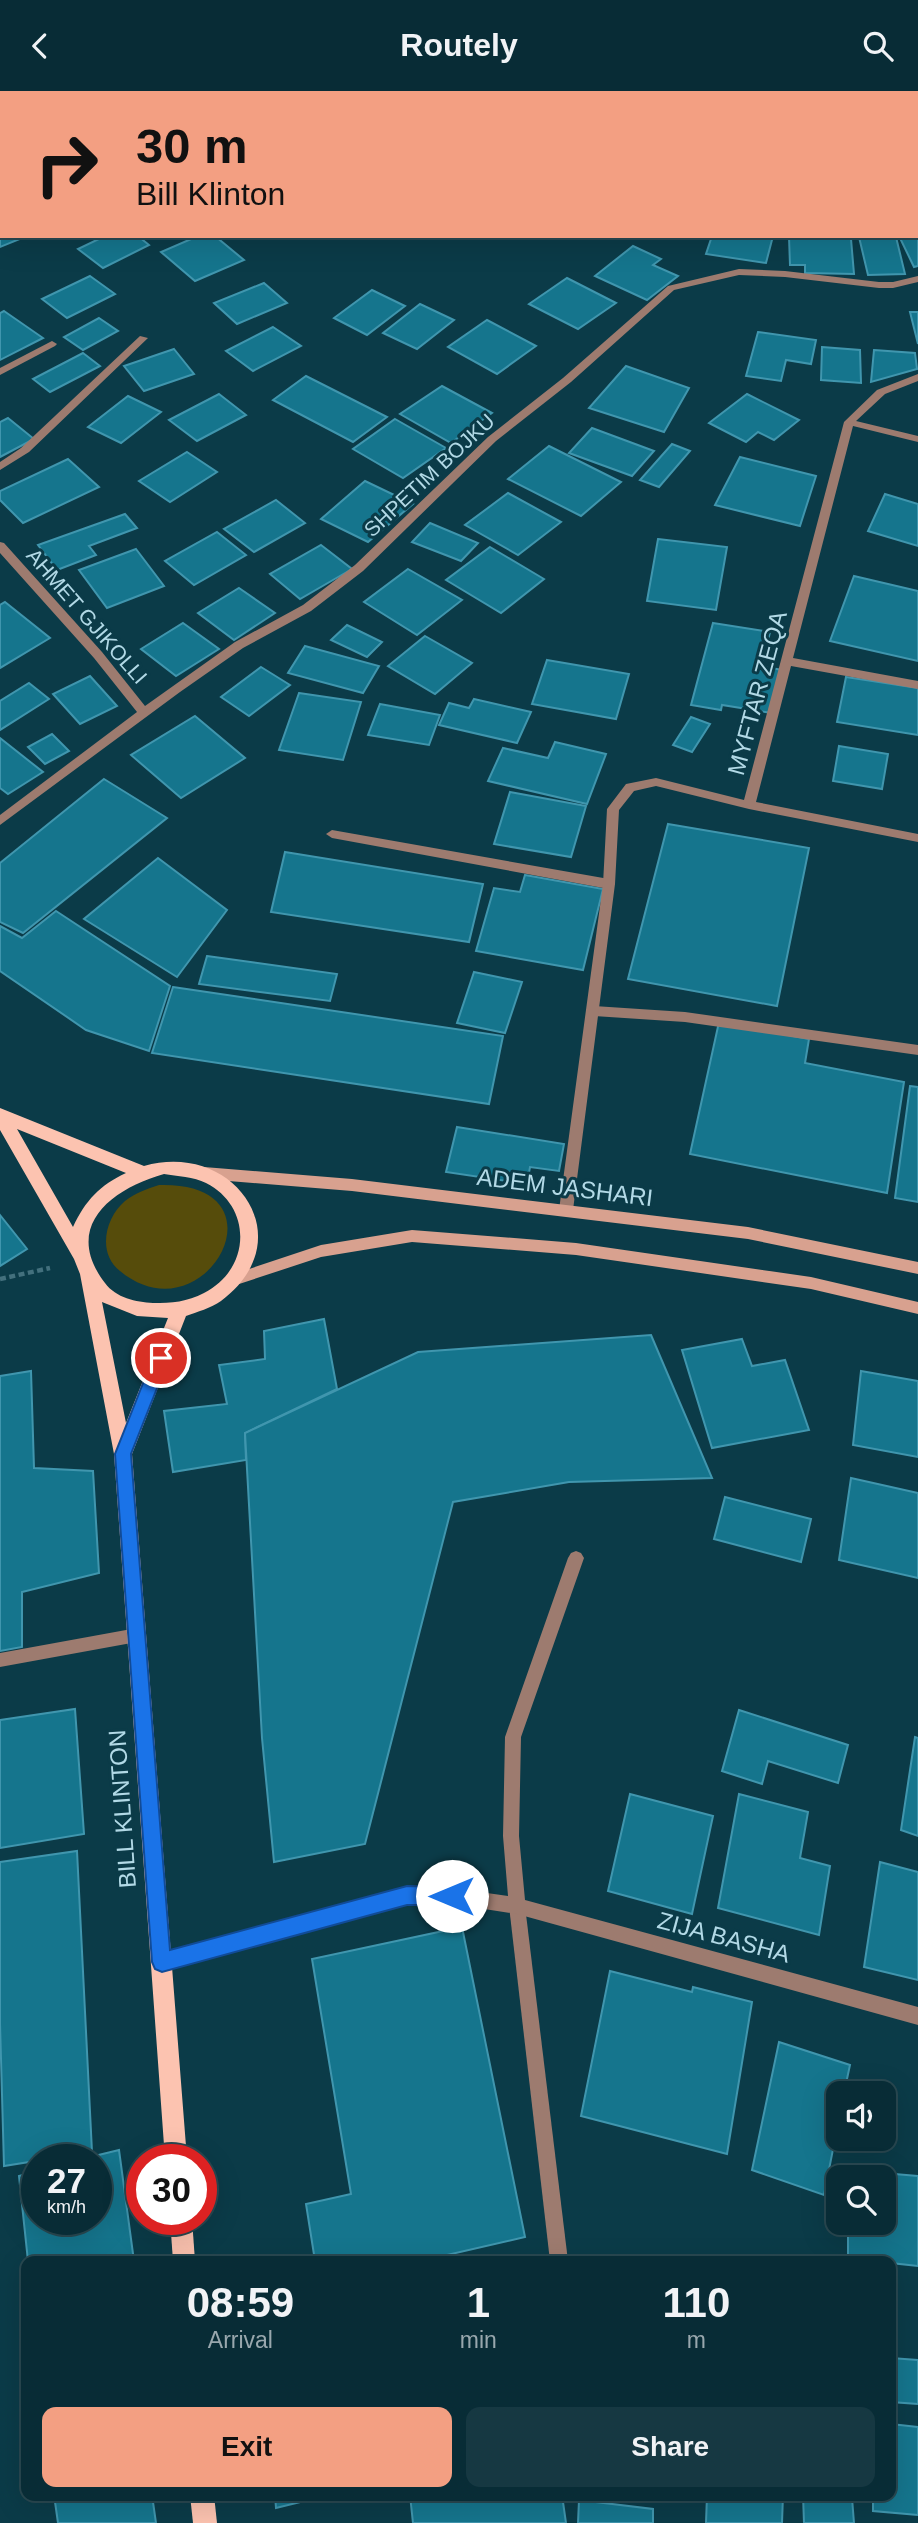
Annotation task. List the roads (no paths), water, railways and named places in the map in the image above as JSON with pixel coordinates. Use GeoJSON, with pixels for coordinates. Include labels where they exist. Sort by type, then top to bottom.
{"type":"FeatureCollection","features":[{"type":"Feature","properties":{"kind":"main road"},"geometry":{"type":"LineString","coordinates":[[1,1116],[142,1172]]}},
{"type":"Feature","properties":{"kind":"main road"},"geometry":{"type":"LineString","coordinates":[[1,1116],[83,1263],[104,1294],[126,1306],[153,1311],[180,1310],[209,1299],[233,1280],[245,1261],[252,1240],[250,1218],[240,1199],[225,1184],[204,1173],[164,1167],[142,1172],[120,1181],[102,1195],[88,1212],[81,1232],[83,1263]]}},
{"type":"Feature","properties":{"kind":"main road","name":"ADEM JASHARI"},"geometry":{"type":"LineString","coordinates":[[204,1173],[352,1185],[748,1233],[918,1268]]}},
{"type":"Feature","properties":{"kind":"main road"},"geometry":{"type":"LineString","coordinates":[[233,1280],[321,1251],[412,1236],[576,1249],[811,1283],[918,1308]]}},
{"type":"Feature","properties":{"kind":"main road","name":"BILL KLINTON"},"geometry":{"type":"LineString","coordinates":[[83,1263],[123,1454],[175,2144]]}},
{"type":"Feature","properties":{"kind":"main road","name":"BILL KLINTON"},"geometry":{"type":"LineString","coordinates":[[123,1454],[180,1310]]}},
{"type":"Feature","properties":{"kind":"main road"},"geometry":{"type":"LineString","coordinates":[[182,2235],[184,2256]]}},
{"type":"Feature","properties":{"kind":"main road"},"geometry":{"type":"LineString","coordinates":[[203,2501],[205,2523]]}},
{"type":"Feature","properties":{"kind":"street","name":"SHPETIM BOJKU"},"geometry":{"type":"LineString","coordinates":[[0,821],[239,645],[307,608],[359,568],[492,439],[566,380],[671,288],[739,272],[785,274],[879,285],[893,285],[918,279]]}},
{"type":"Feature","properties":{"kind":"street"},"geometry":{"type":"LineString","coordinates":[[0,467],[25,450],[143,338]]}},
{"type":"Feature","properties":{"kind":"street"},"geometry":{"type":"LineString","coordinates":[[0,372],[52,344]]}},
{"type":"Feature","properties":{"kind":"street"},"geometry":{"type":"LineString","coordinates":[[849,422],[881,392],[918,377]]}},
{"type":"Feature","properties":{"kind":"street"},"geometry":{"type":"LineString","coordinates":[[849,422],[918,439]]}},
{"type":"Feature","properties":{"kind":"street","name":"MYFTAR ZEQA"},"geometry":{"type":"LineString","coordinates":[[566,1210],[609,884],[613,809],[630,787],[656,782],[749,805],[849,422]]}},
{"type":"Feature","properties":{"kind":"street","name":"AHMET GJIKOLLI"},"geometry":{"type":"LineString","coordinates":[[0,546],[98,655],[144,713]]}},
{"type":"Feature","properties":{"kind":"street"},"geometry":{"type":"LineString","coordinates":[[787,661],[918,685]]}},
{"type":"Feature","properties":{"kind":"street"},"geometry":{"type":"LineString","coordinates":[[749,805],[918,838]]}},
{"type":"Feature","properties":{"kind":"street"},"geometry":{"type":"LineString","coordinates":[[332,834],[609,884]]}},
{"type":"Feature","properties":{"kind":"street"},"geometry":{"type":"LineString","coordinates":[[594,1011],[685,1017],[918,1050]]}},
{"type":"Feature","properties":{"kind":"street"},"geometry":{"type":"LineString","coordinates":[[558,2256],[517,1906],[511,1836],[513,1737],[576,1558]]}},
{"type":"Feature","properties":{"kind":"street"},"geometry":{"type":"LineString","coordinates":[[0,1660],[137,1635]]}},
{"type":"Feature","properties":{"kind":"street","name":"ZIJA BASHA"},"geometry":{"type":"LineString","coordinates":[[162,1962],[407,1896],[452,1896],[517,1906],[918,2016]]}}]}
